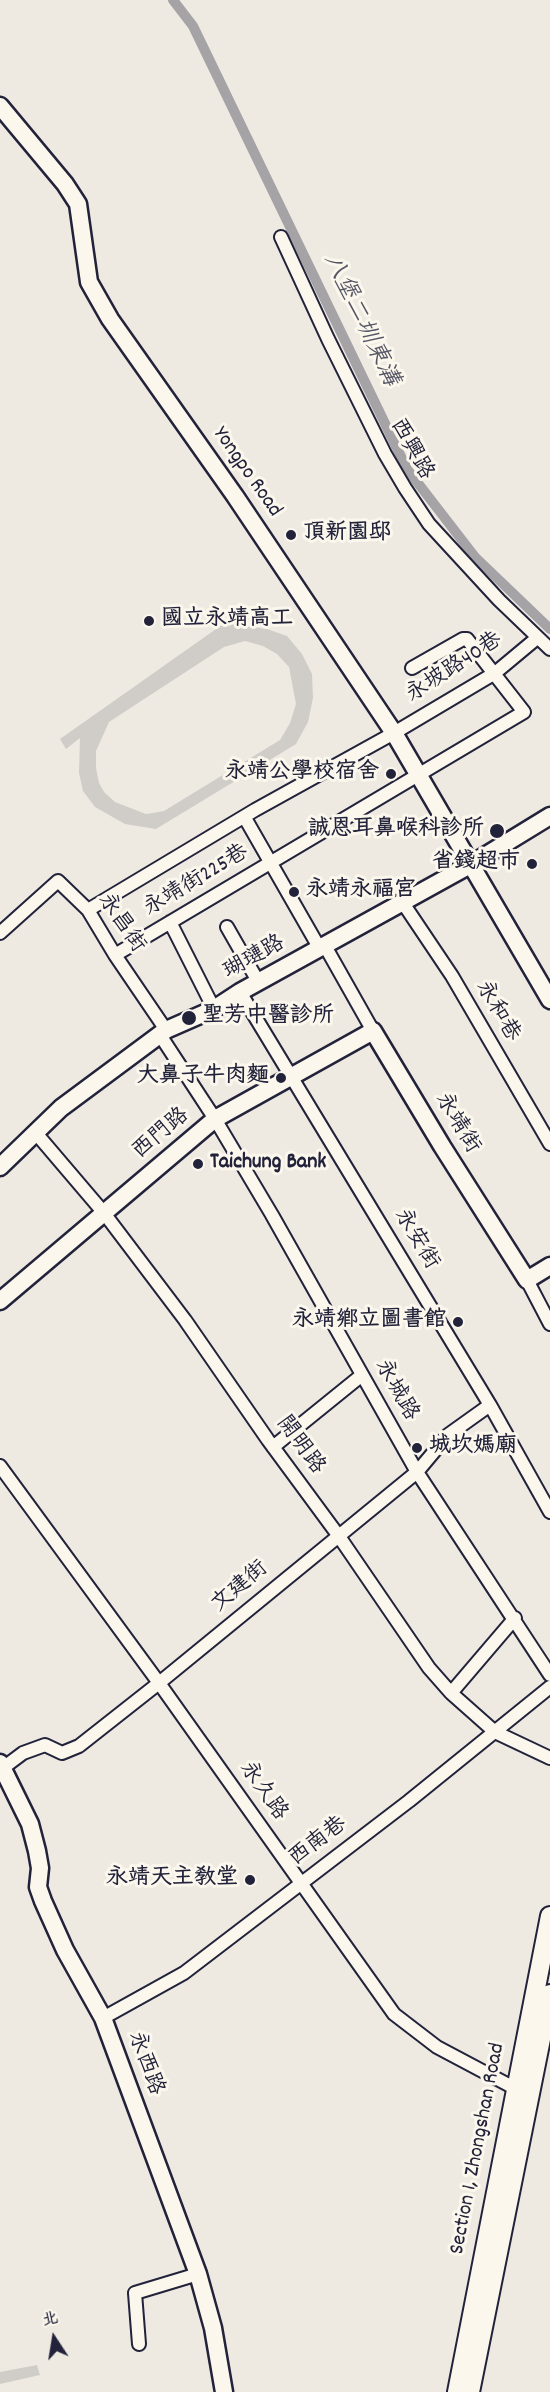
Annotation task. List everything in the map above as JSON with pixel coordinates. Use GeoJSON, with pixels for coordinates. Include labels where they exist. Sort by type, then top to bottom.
{"type":"FeatureCollection","features":[{"type":"Feature","properties":{"kind":"main road","name":"Section 1, Zhongshan Road"},"geometry":{"type":"LineString","coordinates":[[470,2392],[523,2092],[550,1916]]}},
{"type":"Feature","properties":{"kind":"main road","name":"Section 1, Zhongshan Road"},"geometry":{"type":"LineString","coordinates":[[457,2392],[523,2092],[550,1994]]}},
{"type":"Feature","properties":{"kind":"street","name":"Yongpo Road"},"geometry":{"type":"LineString","coordinates":[[0,106],[65,184],[78,204],[89,282],[110,319],[235,496],[394,733],[550,1000]]}},
{"type":"Feature","properties":{"kind":"street","name":"西興路"},"geometry":{"type":"LineString","coordinates":[[282,237],[328,339],[405,488],[429,524],[550,649]]}},
{"type":"Feature","properties":{"kind":"street","name":"永坡路40巷"},"geometry":{"type":"LineString","coordinates":[[88,910],[255,810],[394,733],[495,673],[537,638]]}},
{"type":"Feature","properties":{"kind":"street"},"geometry":{"type":"LineString","coordinates":[[412,668],[463,639],[467,639],[495,673]]}},
{"type":"Feature","properties":{"kind":"street","name":"永靖街225巷"},"geometry":{"type":"LineString","coordinates":[[115,955],[524,712],[495,673]]}},
{"type":"Feature","properties":{"kind":"street","name":"瑚璉路"},"geometry":{"type":"LineString","coordinates":[[0,1167],[61,1108],[163,1032],[214,1009],[240,992],[470,865],[550,816]]}},
{"type":"Feature","properties":{"kind":"street","name":"永靖街"},"geometry":{"type":"LineString","coordinates":[[245,818],[442,1146],[526,1280],[550,1324]]}},
{"type":"Feature","properties":{"kind":"street","name":"永昌街"},"geometry":{"type":"LineString","coordinates":[[0,933],[58,880],[88,910],[215,1119]]}},
{"type":"Feature","properties":{"kind":"street","name":"永和巷"},"geometry":{"type":"LineString","coordinates":[[403,903],[452,976],[550,1144]]}},
{"type":"Feature","properties":{"kind":"street"},"geometry":{"type":"LineString","coordinates":[[170,922],[214,1009]]}},
{"type":"Feature","properties":{"kind":"street"},"geometry":{"type":"LineString","coordinates":[[227,927],[258,983]]}},
{"type":"Feature","properties":{"kind":"street","name":"永安街"},"geometry":{"type":"LineString","coordinates":[[240,992],[490,1405],[550,1512]]}},
{"type":"Feature","properties":{"kind":"street","name":"西門路"},"geometry":{"type":"LineString","coordinates":[[0,1301],[215,1119],[373,1031]]}},
{"type":"Feature","properties":{"kind":"street","name":"永城路"},"geometry":{"type":"LineString","coordinates":[[215,1119],[417,1472],[515,1618],[550,1675]]}},
{"type":"Feature","properties":{"kind":"street","name":"開明路"},"geometry":{"type":"LineString","coordinates":[[35,1132],[104,1213],[185,1320],[273,1447],[338,1535],[429,1668],[451,1693],[495,1732],[550,1758]]}},
{"type":"Feature","properties":{"kind":"street"},"geometry":{"type":"LineString","coordinates":[[526,1280],[550,1266]]}},
{"type":"Feature","properties":{"kind":"street"},"geometry":{"type":"LineString","coordinates":[[273,1447],[362,1375]]}},
{"type":"Feature","properties":{"kind":"street","name":"文建街"},"geometry":{"type":"LineString","coordinates":[[1,1765],[23,1753],[45,1745],[62,1753],[79,1746],[417,1472],[448,1435],[490,1405]]}},
{"type":"Feature","properties":{"kind":"street","name":"永久路"},"geometry":{"type":"LineString","coordinates":[[0,1466],[159,1683],[394,2014],[436,2047],[523,2092]]}},
{"type":"Feature","properties":{"kind":"street"},"geometry":{"type":"LineString","coordinates":[[451,1693],[515,1618]]}},
{"type":"Feature","properties":{"kind":"street","name":"西南巷"},"geometry":{"type":"LineString","coordinates":[[104,2018],[184,1973],[416,1796],[550,1687]]}},
{"type":"Feature","properties":{"kind":"street","name":"永西路"},"geometry":{"type":"LineString","coordinates":[[1,1765],[30,1824],[40,1868],[38,1887],[43,1901],[65,1950],[104,2018],[198,2274],[213,2328],[224,2392]]}},
{"type":"Feature","properties":{"kind":"street"},"geometry":{"type":"LineString","coordinates":[[139,2344],[135,2294],[198,2274]]}},
{"type":"Feature","properties":{"kind":"shaded area"},"geometry":{"type":"Polygon","coordinates":[[[243,610],[250,620],[245,626],[267,629],[287,636],[302,654],[312,674],[313,698],[308,722],[296,744],[156,829],[125,824],[95,807],[83,791],[79,773],[80,738],[66,749],[60,739],[243,610]],[[245,641],[224,647],[109,722],[96,751],[96,768],[99,783],[104,792],[115,802],[146,814],[164,811],[280,740],[290,723],[296,704],[289,667],[277,654],[263,646],[245,641]]]}},
{"type":"Feature","properties":{"kind":"shaded area"},"geometry":{"type":"Polygon","coordinates":[[[37,2365],[40,2375],[0,2384],[0,2372],[37,2365]]]}},
{"type":"Feature","properties":{"kind":"waterway","name":"八堡二圳東溝"},"geometry":{"type":"LineString","coordinates":[[173,0],[193,26],[407,469],[475,557],[550,629]]}},
{"type":"Feature","properties":{"kind":"place","name":"頂新園邸"},"geometry":{"type":"Point","coordinates":[291,535]}},
{"type":"Feature","properties":{"kind":"place","name":"國立永靖高工"},"geometry":{"type":"Point","coordinates":[149,621]}},
{"type":"Feature","properties":{"kind":"place","name":"永靖公學校宿舍"},"geometry":{"type":"Point","coordinates":[391,774]}},
{"type":"Feature","properties":{"kind":"place","name":"誠恩耳鼻喉科診所"},"geometry":{"type":"Point","coordinates":[497,831]}},
{"type":"Feature","properties":{"kind":"place","name":"省錢超市"},"geometry":{"type":"Point","coordinates":[532,864]}},
{"type":"Feature","properties":{"kind":"place","name":"永靖永福宮"},"geometry":{"type":"Point","coordinates":[294,892]}},
{"type":"Feature","properties":{"kind":"place","name":"聖芳中醫診所"},"geometry":{"type":"Point","coordinates":[189,1018]}},
{"type":"Feature","properties":{"kind":"place","name":"大鼻子牛肉麵"},"geometry":{"type":"Point","coordinates":[281,1078]}},
{"type":"Feature","properties":{"kind":"place","name":"Taichung Bank"},"geometry":{"type":"Point","coordinates":[198,1164]}},
{"type":"Feature","properties":{"kind":"place","name":"永靖鄉立圖書館"},"geometry":{"type":"Point","coordinates":[458,1322]}},
{"type":"Feature","properties":{"kind":"place","name":"城坎媽廟"},"geometry":{"type":"Point","coordinates":[417,1448]}},
{"type":"Feature","properties":{"kind":"place","name":"永靖天主教堂"},"geometry":{"type":"Point","coordinates":[250,1880]}}]}
